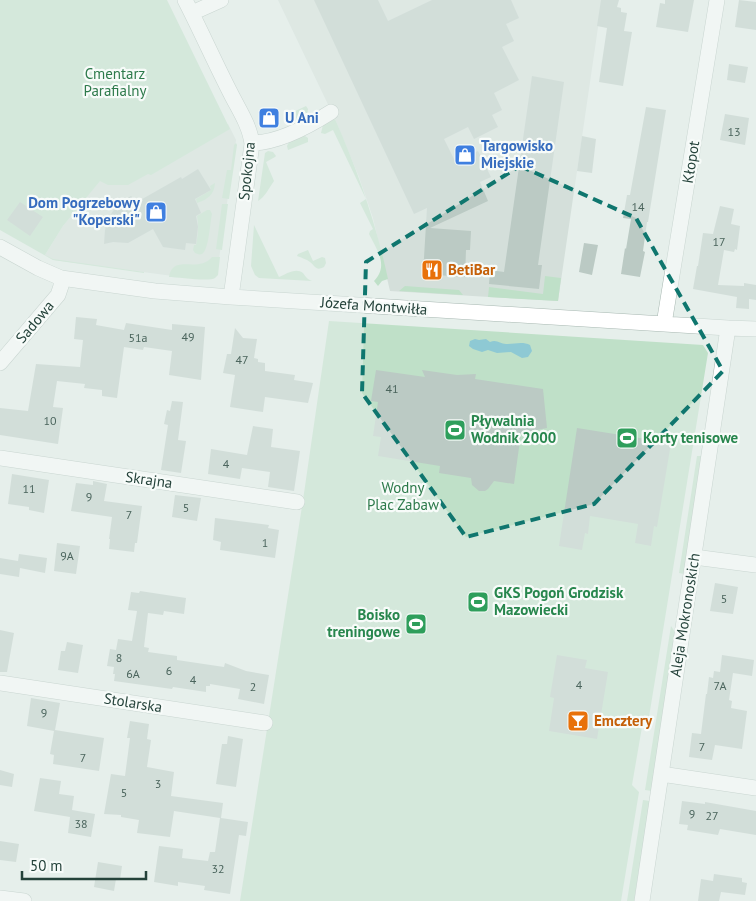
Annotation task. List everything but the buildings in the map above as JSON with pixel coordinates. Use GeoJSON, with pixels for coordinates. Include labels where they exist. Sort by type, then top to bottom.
{"type":"FeatureCollection","features":[{"type":"Feature","properties":{"kind":"street"},"geometry":{"type":"LineString","coordinates":[[188,6],[220,0]]}},
{"type":"Feature","properties":{"kind":"street","name":"Kłopot"},"geometry":{"type":"LineString","coordinates":[[664,324],[717,0]]}},
{"type":"Feature","properties":{"kind":"street","name":"Spokojna"},"geometry":{"type":"LineString","coordinates":[[188,6],[248,127],[252,143],[231,297]]}},
{"type":"Feature","properties":{"kind":"street"},"geometry":{"type":"LineString","coordinates":[[252,143],[276,140],[331,112]]}},
{"type":"Feature","properties":{"kind":"street","name":"Józefa Montwiłła"},"geometry":{"type":"LineString","coordinates":[[0,247],[38,268],[61,278],[155,291],[756,329]]}},
{"type":"Feature","properties":{"kind":"street","name":"Sadowa"},"geometry":{"type":"LineString","coordinates":[[0,364],[58,295],[61,278]]}},
{"type":"Feature","properties":{"kind":"street","name":"Aleja Mokronoskich"},"geometry":{"type":"LineString","coordinates":[[642,901],[728,328]]}},
{"type":"Feature","properties":{"kind":"street","name":"Skrajna"},"geometry":{"type":"LineString","coordinates":[[0,458],[297,502]]}},
{"type":"Feature","properties":{"kind":"street"},"geometry":{"type":"LineString","coordinates":[[694,557],[756,565]]}},
{"type":"Feature","properties":{"kind":"street","name":"Stolarska"},"geometry":{"type":"LineString","coordinates":[[0,683],[265,723]]}},
{"type":"Feature","properties":{"kind":"street"},"geometry":{"type":"LineString","coordinates":[[662,774],[756,788]]}},
{"type":"Feature","properties":{"kind":"street"},"geometry":{"type":"LineString","coordinates":[[0,898],[24,901]]}},
{"type":"Feature","properties":{"kind":"highlighted area"},"geometry":{"type":"Polygon","coordinates":[[[520,166],[636,218],[723,371],[594,504],[466,537],[362,393],[366,262],[520,166]]]}},
{"type":"Feature","properties":{"kind":"shaded area","name":"Targowisko Miejskie"},"geometry":{"type":"Polygon","coordinates":[[[278,0],[602,0],[558,301],[390,291],[373,218],[359,177],[335,119],[278,0]]]}},
{"type":"Feature","properties":{"kind":"shaded area"},"geometry":{"type":"Polygon","coordinates":[[[228,124],[236,140],[219,259],[173,276],[53,260],[45,255],[63,226],[100,180],[228,124]]]}},
{"type":"Feature","properties":{"kind":"green space","name":"Cmentarz Parafialny"},"geometry":{"type":"Polygon","coordinates":[[[0,0],[167,0],[230,129],[151,175],[148,174],[128,185],[108,185],[100,181],[63,226],[45,255],[53,259],[144,273],[53,260],[0,230],[0,0]]]}},
{"type":"Feature","properties":{"kind":"green space"},"geometry":{"type":"Polygon","coordinates":[[[306,106],[308,109],[307,116],[293,121],[285,116],[306,106]]]}},
{"type":"Feature","properties":{"kind":"green space"},"geometry":{"type":"Polygon","coordinates":[[[335,119],[366,198],[378,238],[388,279],[382,281],[378,286],[374,281],[381,270],[380,258],[369,234],[373,229],[360,203],[366,199],[333,130],[325,134],[321,133],[323,125],[335,119]]]}},
{"type":"Feature","properties":{"kind":"green space"},"geometry":{"type":"Polygon","coordinates":[[[301,136],[308,138],[308,142],[288,150],[289,142],[301,136]]]}},
{"type":"Feature","properties":{"kind":"green space"},"geometry":{"type":"Polygon","coordinates":[[[236,143],[229,199],[222,198],[227,170],[231,170],[234,145],[236,143]]]}},
{"type":"Feature","properties":{"kind":"green space"},"geometry":{"type":"Polygon","coordinates":[[[268,151],[273,152],[276,156],[266,162],[274,181],[265,195],[258,201],[265,153],[268,151]]]}},
{"type":"Feature","properties":{"kind":"green space"},"geometry":{"type":"Polygon","coordinates":[[[215,183],[210,196],[197,203],[196,199],[211,190],[210,186],[215,183]]]}},
{"type":"Feature","properties":{"kind":"green space"},"geometry":{"type":"Polygon","coordinates":[[[222,204],[228,204],[222,250],[216,249],[222,204]]]}},
{"type":"Feature","properties":{"kind":"green space"},"geometry":{"type":"Polygon","coordinates":[[[210,210],[212,214],[208,242],[202,254],[198,254],[193,250],[198,234],[197,216],[210,210]]]}},
{"type":"Feature","properties":{"kind":"green space"},"geometry":{"type":"Polygon","coordinates":[[[254,225],[279,277],[291,272],[300,271],[312,281],[259,278],[255,275],[251,266],[254,225]]]}},
{"type":"Feature","properties":{"kind":"green space"},"geometry":{"type":"Polygon","coordinates":[[[308,250],[313,261],[322,257],[325,258],[326,263],[324,267],[315,267],[297,256],[308,250]]]}},
{"type":"Feature","properties":{"kind":"green space"},"geometry":{"type":"Polygon","coordinates":[[[212,257],[220,257],[218,275],[215,278],[169,277],[171,270],[175,266],[200,264],[212,257]]]}},
{"type":"Feature","properties":{"kind":"green space"},"geometry":{"type":"Polygon","coordinates":[[[545,276],[561,278],[558,301],[488,297],[489,287],[543,294],[545,276]]]}},
{"type":"Feature","properties":{"kind":"green space"},"geometry":{"type":"Polygon","coordinates":[[[405,286],[459,290],[463,295],[399,291],[405,286]]]}},
{"type":"Feature","properties":{"kind":"green space","name":"GKS Pogoń Grodzisk Mazowiecki"},"geometry":{"type":"Polygon","coordinates":[[[329,321],[703,345],[708,353],[649,717],[642,727],[632,785],[639,792],[621,901],[240,901],[329,321]]]}},
{"type":"Feature","properties":{"kind":"green space"},"geometry":{"type":"Polygon","coordinates":[[[697,456],[701,456],[684,574],[679,573],[697,456]]]}},
{"type":"Feature","properties":{"kind":"green space"},"geometry":{"type":"Polygon","coordinates":[[[671,626],[675,632],[652,791],[645,790],[671,626]]]}},
{"type":"Feature","properties":{"kind":"green space"},"geometry":{"type":"Polygon","coordinates":[[[643,800],[650,801],[634,901],[627,901],[643,800]]]}},
{"type":"Feature","properties":{"kind":"water"},"geometry":{"type":"Polygon","coordinates":[[[486,339],[490,342],[495,341],[506,344],[524,343],[530,345],[532,351],[528,357],[522,358],[511,352],[497,353],[488,350],[482,352],[469,346],[470,341],[486,339]]]}},
{"type":"Feature","properties":{"kind":"place","name":"U Ani"},"geometry":{"type":"Point","coordinates":[269,118]}},
{"type":"Feature","properties":{"kind":"place","name":"Targowisko Miejskie"},"geometry":{"type":"Point","coordinates":[465,155]}},
{"type":"Feature","properties":{"kind":"place","name":"Dom Pogrzebowy \"Koperski\""},"geometry":{"type":"Point","coordinates":[156,212]}},
{"type":"Feature","properties":{"kind":"place","name":"BetiBar"},"geometry":{"type":"Point","coordinates":[432,270]}},
{"type":"Feature","properties":{"kind":"place","name":"Pływalnia Wodnik 2000"},"geometry":{"type":"Point","coordinates":[455,430]}},
{"type":"Feature","properties":{"kind":"place","name":"Korty tenisowe"},"geometry":{"type":"Point","coordinates":[627,438]}},
{"type":"Feature","properties":{"kind":"place","name":"GKS Pogoń Grodzisk Mazowiecki"},"geometry":{"type":"Point","coordinates":[478,602]}},
{"type":"Feature","properties":{"kind":"place","name":"Boisko treningowe"},"geometry":{"type":"Point","coordinates":[416,624]}},
{"type":"Feature","properties":{"kind":"place","name":"Emcztery"},"geometry":{"type":"Point","coordinates":[578,721]}},
{"type":"Feature","properties":{"kind":"park label","name":"Wodny Plac Zabaw"},"geometry":{"type":"Point","coordinates":[403,496]}}]}
